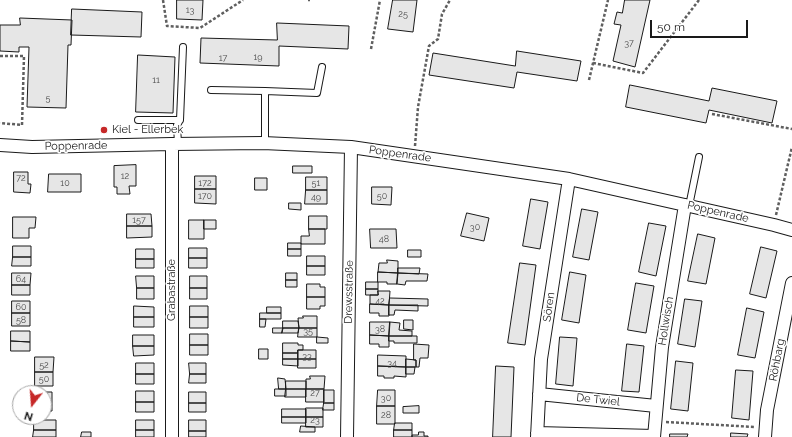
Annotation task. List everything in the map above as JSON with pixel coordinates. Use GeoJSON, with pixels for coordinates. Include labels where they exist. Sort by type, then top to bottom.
{"type":"FeatureCollection","features":[{"type":"Feature","properties":{"kind":"street","name":"Poppenrade"},"geometry":{"type":"LineString","coordinates":[[0,145],[32,147],[265,143],[351,147],[569,179],[792,230]]}},
{"type":"Feature","properties":{"kind":"street","name":"Grabastraße"},"geometry":{"type":"LineString","coordinates":[[172,437],[175,144]]}},
{"type":"Feature","properties":{"kind":"street","name":"Drewsstraße"},"geometry":{"type":"LineString","coordinates":[[347,437],[351,147]]}},
{"type":"Feature","properties":{"kind":"street","name":"Sören"},"geometry":{"type":"LineString","coordinates":[[537,435],[541,359],[569,179]]}},
{"type":"Feature","properties":{"kind":"street","name":"Hollwisch"},"geometry":{"type":"LineString","coordinates":[[654,436],[662,347],[687,205]]}},
{"type":"Feature","properties":{"kind":"street","name":"Röhbarg"},"geometry":{"type":"LineString","coordinates":[[766,432],[767,410],[792,283]]}},
{"type":"Feature","properties":{"kind":"street","name":"De Twiel"},"geometry":{"type":"LineString","coordinates":[[539,394],[656,406]]}},
{"type":"Feature","properties":{"kind":"street"},"geometry":{"type":"LineString","coordinates":[[537,435],[654,436]]}},
{"type":"Feature","properties":{"kind":"lane"},"geometry":{"type":"LineString","coordinates":[[175,144],[177,125],[180,120],[183,47]]}},
{"type":"Feature","properties":{"kind":"lane"},"geometry":{"type":"LineString","coordinates":[[211,90],[317,93],[322,67]]}},
{"type":"Feature","properties":{"kind":"lane"},"geometry":{"type":"LineString","coordinates":[[265,91],[265,143]]}},
{"type":"Feature","properties":{"kind":"lane"},"geometry":{"type":"LineString","coordinates":[[138,120],[180,120]]}},
{"type":"Feature","properties":{"kind":"lane"},"geometry":{"type":"LineString","coordinates":[[687,205],[699,158]]}},
{"type":"Feature","properties":{"kind":"path"},"geometry":{"type":"LineString","coordinates":[[163,0],[167,26],[200,28],[242,0]]}},
{"type":"Feature","properties":{"kind":"path"},"geometry":{"type":"LineString","coordinates":[[371,49],[380,0]]}},
{"type":"Feature","properties":{"kind":"path"},"geometry":{"type":"LineString","coordinates":[[414,156],[418,107],[429,46],[438,39],[442,14],[450,0]]}},
{"type":"Feature","properties":{"kind":"path"},"geometry":{"type":"LineString","coordinates":[[589,80],[608,0]]}},
{"type":"Feature","properties":{"kind":"path"},"geometry":{"type":"LineString","coordinates":[[593,63],[643,73],[699,0]]}},
{"type":"Feature","properties":{"kind":"path"},"geometry":{"type":"LineString","coordinates":[[0,56],[24,56],[22,125],[0,123]]}},
{"type":"Feature","properties":{"kind":"path"},"geometry":{"type":"LineString","coordinates":[[712,114],[792,129]]}},
{"type":"Feature","properties":{"kind":"path"},"geometry":{"type":"LineString","coordinates":[[774,225],[792,147]]}},
{"type":"Feature","properties":{"kind":"path"},"geometry":{"type":"LineString","coordinates":[[655,421],[766,432]]}},
{"type":"Feature","properties":{"kind":"building"},"geometry":{"type":"Polygon","coordinates":[[[177,0],[203,0],[202,20],[177,19],[177,0]]]}},
{"type":"Feature","properties":{"kind":"building"},"geometry":{"type":"Polygon","coordinates":[[[393,0],[417,0],[413,32],[388,29],[393,0]]]}},
{"type":"Feature","properties":{"kind":"building"},"geometry":{"type":"Polygon","coordinates":[[[625,0],[650,0],[635,67],[613,61],[621,25],[614,24],[617,12],[622,13],[625,0]]]}},
{"type":"Feature","properties":{"kind":"building"},"geometry":{"type":"Polygon","coordinates":[[[72,9],[142,12],[141,37],[71,35],[72,9]]]}},
{"type":"Feature","properties":{"kind":"building"},"geometry":{"type":"Polygon","coordinates":[[[20,18],[72,20],[71,45],[68,45],[66,108],[27,107],[29,47],[19,47],[19,52],[0,51],[0,25],[20,25],[20,18]]]}},
{"type":"Feature","properties":{"kind":"building"},"geometry":{"type":"Polygon","coordinates":[[[277,23],[349,26],[348,49],[279,46],[279,66],[200,63],[201,38],[277,40],[277,23]]]}},
{"type":"Feature","properties":{"kind":"building"},"geometry":{"type":"Polygon","coordinates":[[[517,51],[581,61],[577,81],[517,72],[514,88],[429,75],[433,53],[515,66],[517,51]]]}},
{"type":"Feature","properties":{"kind":"building"},"geometry":{"type":"Polygon","coordinates":[[[138,55],[175,57],[173,113],[136,112],[138,55]]]}},
{"type":"Feature","properties":{"kind":"building"},"geometry":{"type":"Polygon","coordinates":[[[630,85],[709,101],[712,88],[777,101],[772,123],[709,110],[706,123],[626,107],[630,85]]]}},
{"type":"Feature","properties":{"kind":"building"},"geometry":{"type":"Polygon","coordinates":[[[136,165],[136,186],[129,186],[130,194],[117,194],[117,187],[114,187],[114,166],[136,165]]]}},
{"type":"Feature","properties":{"kind":"building"},"geometry":{"type":"Polygon","coordinates":[[[293,166],[312,166],[312,173],[293,173],[293,166]]]}},
{"type":"Feature","properties":{"kind":"building"},"geometry":{"type":"Polygon","coordinates":[[[14,172],[28,172],[28,184],[31,184],[30,193],[14,192],[14,172]]]}},
{"type":"Feature","properties":{"kind":"building"},"geometry":{"type":"Polygon","coordinates":[[[49,174],[81,174],[81,192],[48,192],[49,174]]]}},
{"type":"Feature","properties":{"kind":"building"},"geometry":{"type":"Polygon","coordinates":[[[195,176],[216,176],[216,189],[195,189],[195,176]]]}},
{"type":"Feature","properties":{"kind":"building"},"geometry":{"type":"Polygon","coordinates":[[[306,177],[327,177],[327,190],[306,190],[306,177]]]}},
{"type":"Feature","properties":{"kind":"building"},"geometry":{"type":"Polygon","coordinates":[[[255,178],[267,178],[267,190],[255,190],[255,178]]]}},
{"type":"Feature","properties":{"kind":"building"},"geometry":{"type":"Polygon","coordinates":[[[372,187],[392,187],[391,205],[372,204],[372,187]]]}},
{"type":"Feature","properties":{"kind":"building"},"geometry":{"type":"Polygon","coordinates":[[[195,189],[216,189],[216,204],[195,203],[195,189]]]}},
{"type":"Feature","properties":{"kind":"building"},"geometry":{"type":"Polygon","coordinates":[[[306,190],[327,190],[327,204],[305,204],[306,190]]]}},
{"type":"Feature","properties":{"kind":"building"},"geometry":{"type":"Polygon","coordinates":[[[531,199],[548,202],[540,249],[523,246],[531,199]]]}},
{"type":"Feature","properties":{"kind":"building"},"geometry":{"type":"Polygon","coordinates":[[[289,203],[301,203],[301,210],[289,209],[289,203]]]}},
{"type":"Feature","properties":{"kind":"building"},"geometry":{"type":"Polygon","coordinates":[[[582,209],[598,212],[589,260],[573,257],[582,209]]]}},
{"type":"Feature","properties":{"kind":"building"},"geometry":{"type":"Polygon","coordinates":[[[467,213],[489,218],[484,241],[461,236],[467,213]]]}},
{"type":"Feature","properties":{"kind":"building"},"geometry":{"type":"Polygon","coordinates":[[[127,214],[151,214],[152,226],[127,226],[127,214]]]}},
{"type":"Feature","properties":{"kind":"building"},"geometry":{"type":"Polygon","coordinates":[[[309,216],[327,216],[327,229],[309,229],[309,216]]]}},
{"type":"Feature","properties":{"kind":"building"},"geometry":{"type":"Polygon","coordinates":[[[13,217],[36,217],[35,228],[29,228],[29,238],[13,238],[13,217]]]}},
{"type":"Feature","properties":{"kind":"building"},"geometry":{"type":"Polygon","coordinates":[[[189,220],[204,220],[204,239],[189,239],[189,220]]]}},
{"type":"Feature","properties":{"kind":"building"},"geometry":{"type":"Polygon","coordinates":[[[204,220],[216,220],[216,229],[204,229],[204,220]]]}},
{"type":"Feature","properties":{"kind":"building"},"geometry":{"type":"Polygon","coordinates":[[[649,223],[666,226],[656,276],[639,272],[649,223]]]}},
{"type":"Feature","properties":{"kind":"building"},"geometry":{"type":"Polygon","coordinates":[[[127,226],[152,226],[152,237],[127,238],[127,226]]]}},
{"type":"Feature","properties":{"kind":"building"},"geometry":{"type":"Polygon","coordinates":[[[309,229],[325,229],[325,244],[301,244],[301,236],[309,236],[309,229]]]}},
{"type":"Feature","properties":{"kind":"building"},"geometry":{"type":"Polygon","coordinates":[[[370,229],[396,229],[397,248],[371,248],[370,229]]]}},
{"type":"Feature","properties":{"kind":"building"},"geometry":{"type":"Polygon","coordinates":[[[698,234],[715,238],[706,284],[688,281],[698,234]]]}},
{"type":"Feature","properties":{"kind":"building"},"geometry":{"type":"Polygon","coordinates":[[[288,243],[301,243],[301,249],[288,249],[288,243]]]}},
{"type":"Feature","properties":{"kind":"building"},"geometry":{"type":"Polygon","coordinates":[[[13,246],[31,246],[31,257],[13,257],[13,246]]]}},
{"type":"Feature","properties":{"kind":"building"},"geometry":{"type":"Polygon","coordinates":[[[761,247],[777,251],[766,298],[750,294],[761,247]]]}},
{"type":"Feature","properties":{"kind":"building"},"geometry":{"type":"Polygon","coordinates":[[[189,248],[207,248],[207,258],[189,258],[189,248]]]}},
{"type":"Feature","properties":{"kind":"building"},"geometry":{"type":"Polygon","coordinates":[[[136,249],[154,249],[154,259],[136,259],[136,249]]]}},
{"type":"Feature","properties":{"kind":"building"},"geometry":{"type":"Polygon","coordinates":[[[288,249],[301,249],[301,256],[288,256],[288,249]]]}},
{"type":"Feature","properties":{"kind":"building"},"geometry":{"type":"Polygon","coordinates":[[[408,250],[421,250],[421,257],[408,257],[408,250]]]}},
{"type":"Feature","properties":{"kind":"building"},"geometry":{"type":"Polygon","coordinates":[[[307,256],[325,256],[325,266],[307,266],[307,256]]]}},
{"type":"Feature","properties":{"kind":"building"},"geometry":{"type":"Polygon","coordinates":[[[13,257],[31,257],[31,266],[12,266],[13,257]]]}},
{"type":"Feature","properties":{"kind":"building"},"geometry":{"type":"Polygon","coordinates":[[[189,258],[207,258],[207,268],[189,268],[189,258]]]}},
{"type":"Feature","properties":{"kind":"building"},"geometry":{"type":"Polygon","coordinates":[[[136,259],[154,259],[154,268],[136,268],[136,259]]]}},
{"type":"Feature","properties":{"kind":"building"},"geometry":{"type":"Polygon","coordinates":[[[387,260],[398,261],[398,273],[378,272],[379,263],[387,263],[387,260]]]}},
{"type":"Feature","properties":{"kind":"building"},"geometry":{"type":"Polygon","coordinates":[[[520,263],[536,265],[525,345],[508,343],[520,263]]]}},
{"type":"Feature","properties":{"kind":"building"},"geometry":{"type":"Polygon","coordinates":[[[307,266],[325,266],[325,275],[307,275],[307,266]]]}},
{"type":"Feature","properties":{"kind":"building"},"geometry":{"type":"Polygon","coordinates":[[[398,268],[420,268],[419,274],[398,273],[398,268]]]}},
{"type":"Feature","properties":{"kind":"building"},"geometry":{"type":"Polygon","coordinates":[[[378,272],[398,273],[397,284],[378,282],[378,272]]]}},
{"type":"Feature","properties":{"kind":"building"},"geometry":{"type":"Polygon","coordinates":[[[570,272],[586,275],[579,323],[562,320],[570,272]]]}},
{"type":"Feature","properties":{"kind":"building"},"geometry":{"type":"Polygon","coordinates":[[[12,273],[31,273],[30,285],[12,285],[12,273]]]}},
{"type":"Feature","properties":{"kind":"building"},"geometry":{"type":"Polygon","coordinates":[[[286,273],[297,273],[297,280],[286,280],[286,273]]]}},
{"type":"Feature","properties":{"kind":"building"},"geometry":{"type":"Polygon","coordinates":[[[398,273],[428,274],[427,281],[406,281],[405,285],[397,284],[398,273]]]}},
{"type":"Feature","properties":{"kind":"building"},"geometry":{"type":"Polygon","coordinates":[[[136,276],[154,276],[154,288],[137,288],[136,276]]]}},
{"type":"Feature","properties":{"kind":"building"},"geometry":{"type":"Polygon","coordinates":[[[190,276],[207,276],[207,288],[190,288],[190,276]]]}},
{"type":"Feature","properties":{"kind":"building"},"geometry":{"type":"Polygon","coordinates":[[[286,280],[297,280],[297,287],[286,287],[286,280]]]}},
{"type":"Feature","properties":{"kind":"building"},"geometry":{"type":"Polygon","coordinates":[[[366,282],[378,282],[378,289],[366,289],[366,282]]]}},
{"type":"Feature","properties":{"kind":"building"},"geometry":{"type":"Polygon","coordinates":[[[636,283],[654,286],[646,333],[628,330],[636,283]]]}},
{"type":"Feature","properties":{"kind":"building"},"geometry":{"type":"Polygon","coordinates":[[[307,284],[320,284],[320,287],[325,287],[325,297],[307,297],[307,284]]]}},
{"type":"Feature","properties":{"kind":"building"},"geometry":{"type":"Polygon","coordinates":[[[12,285],[30,285],[30,295],[12,295],[12,285]]]}},
{"type":"Feature","properties":{"kind":"building"},"geometry":{"type":"Polygon","coordinates":[[[137,288],[154,288],[154,299],[137,299],[137,288]]]}},
{"type":"Feature","properties":{"kind":"building"},"geometry":{"type":"Polygon","coordinates":[[[190,288],[207,288],[207,299],[190,299],[190,288]]]}},
{"type":"Feature","properties":{"kind":"building"},"geometry":{"type":"Polygon","coordinates":[[[366,289],[378,289],[378,295],[366,295],[366,289]]]}},
{"type":"Feature","properties":{"kind":"building"},"geometry":{"type":"Polygon","coordinates":[[[378,291],[390,291],[389,305],[370,304],[370,295],[378,295],[378,291]]]}},
{"type":"Feature","properties":{"kind":"building"},"geometry":{"type":"Polygon","coordinates":[[[307,297],[325,297],[325,306],[320,306],[320,309],[307,309],[307,297]]]}},
{"type":"Feature","properties":{"kind":"building"},"geometry":{"type":"Polygon","coordinates":[[[390,298],[428,299],[428,306],[389,305],[390,298]]]}},
{"type":"Feature","properties":{"kind":"building"},"geometry":{"type":"Polygon","coordinates":[[[685,299],[702,301],[695,347],[678,344],[685,299]]]}},
{"type":"Feature","properties":{"kind":"building"},"geometry":{"type":"Polygon","coordinates":[[[12,301],[30,301],[30,313],[12,313],[12,301]]]}},
{"type":"Feature","properties":{"kind":"building"},"geometry":{"type":"Polygon","coordinates":[[[370,304],[389,305],[389,316],[379,316],[379,313],[370,313],[370,304]]]}},
{"type":"Feature","properties":{"kind":"building"},"geometry":{"type":"Polygon","coordinates":[[[389,305],[418,305],[418,311],[395,310],[394,315],[389,315],[389,305]]]}},
{"type":"Feature","properties":{"kind":"building"},"geometry":{"type":"Polygon","coordinates":[[[134,306],[154,307],[154,317],[134,317],[134,306]]]}},
{"type":"Feature","properties":{"kind":"building"},"geometry":{"type":"Polygon","coordinates":[[[190,306],[208,306],[208,317],[190,317],[190,306]]]}},
{"type":"Feature","properties":{"kind":"building"},"geometry":{"type":"Polygon","coordinates":[[[267,307],[281,307],[281,313],[267,313],[267,307]]]}},
{"type":"Feature","properties":{"kind":"building"},"geometry":{"type":"Polygon","coordinates":[[[747,308],[764,312],[755,358],[738,355],[747,308]]]}},
{"type":"Feature","properties":{"kind":"building"},"geometry":{"type":"Polygon","coordinates":[[[12,313],[30,313],[30,326],[12,326],[12,313]]]}},
{"type":"Feature","properties":{"kind":"building"},"geometry":{"type":"Polygon","coordinates":[[[260,313],[281,313],[281,319],[260,319],[260,313]]]}},
{"type":"Feature","properties":{"kind":"building"},"geometry":{"type":"Polygon","coordinates":[[[303,316],[317,316],[317,328],[299,328],[298,318],[303,318],[303,316]]]}},
{"type":"Feature","properties":{"kind":"building"},"geometry":{"type":"Polygon","coordinates":[[[134,317],[154,317],[154,327],[134,327],[134,317]]]}},
{"type":"Feature","properties":{"kind":"building"},"geometry":{"type":"Polygon","coordinates":[[[190,317],[208,317],[208,328],[190,328],[190,317]]]}},
{"type":"Feature","properties":{"kind":"building"},"geometry":{"type":"Polygon","coordinates":[[[260,319],[266,319],[265,327],[260,327],[260,319]]]}},
{"type":"Feature","properties":{"kind":"building"},"geometry":{"type":"Polygon","coordinates":[[[404,320],[413,320],[413,330],[404,329],[404,320]]]}},
{"type":"Feature","properties":{"kind":"building"},"geometry":{"type":"Polygon","coordinates":[[[283,321],[298,321],[299,328],[283,328],[283,321]]]}},
{"type":"Feature","properties":{"kind":"building"},"geometry":{"type":"Polygon","coordinates":[[[370,322],[390,322],[389,336],[370,335],[370,322]]]}},
{"type":"Feature","properties":{"kind":"building"},"geometry":{"type":"Polygon","coordinates":[[[390,322],[400,323],[399,330],[412,331],[412,336],[389,336],[390,322]]]}},
{"type":"Feature","properties":{"kind":"building"},"geometry":{"type":"Polygon","coordinates":[[[273,328],[283,328],[282,333],[273,333],[273,328]]]}},
{"type":"Feature","properties":{"kind":"building"},"geometry":{"type":"Polygon","coordinates":[[[283,328],[299,328],[298,333],[282,333],[283,328]]]}},
{"type":"Feature","properties":{"kind":"building"},"geometry":{"type":"Polygon","coordinates":[[[299,328],[317,328],[317,337],[298,337],[299,328]]]}},
{"type":"Feature","properties":{"kind":"building"},"geometry":{"type":"Polygon","coordinates":[[[11,331],[30,331],[30,342],[11,341],[11,331]]]}},
{"type":"Feature","properties":{"kind":"building"},"geometry":{"type":"Polygon","coordinates":[[[190,334],[208,334],[208,345],[190,345],[190,334]]]}},
{"type":"Feature","properties":{"kind":"building"},"geometry":{"type":"Polygon","coordinates":[[[133,335],[154,335],[154,346],[133,346],[133,335]]]}},
{"type":"Feature","properties":{"kind":"building"},"geometry":{"type":"Polygon","coordinates":[[[370,335],[389,336],[389,347],[379,347],[379,344],[370,344],[370,335]]]}},
{"type":"Feature","properties":{"kind":"building"},"geometry":{"type":"Polygon","coordinates":[[[389,336],[417,336],[417,343],[394,343],[394,341],[389,341],[389,336]]]}},
{"type":"Feature","properties":{"kind":"building"},"geometry":{"type":"Polygon","coordinates":[[[317,337],[328,338],[328,343],[317,343],[317,337]]]}},
{"type":"Feature","properties":{"kind":"building"},"geometry":{"type":"Polygon","coordinates":[[[560,337],[577,338],[573,386],[556,384],[560,337]]]}},
{"type":"Feature","properties":{"kind":"building"},"geometry":{"type":"Polygon","coordinates":[[[11,341],[30,342],[30,351],[11,351],[11,341]]]}},
{"type":"Feature","properties":{"kind":"building"},"geometry":{"type":"Polygon","coordinates":[[[283,343],[298,343],[298,345],[303,345],[303,350],[298,350],[298,353],[283,353],[283,343]]]}},
{"type":"Feature","properties":{"kind":"building"},"geometry":{"type":"Polygon","coordinates":[[[414,344],[429,345],[428,358],[420,358],[419,367],[416,367],[416,360],[414,360],[414,344]]]}},
{"type":"Feature","properties":{"kind":"building"},"geometry":{"type":"Polygon","coordinates":[[[627,344],[644,346],[639,392],[622,391],[627,344]]]}},
{"type":"Feature","properties":{"kind":"building"},"geometry":{"type":"Polygon","coordinates":[[[190,345],[208,345],[208,355],[190,355],[190,345]]]}},
{"type":"Feature","properties":{"kind":"building"},"geometry":{"type":"Polygon","coordinates":[[[133,346],[154,346],[154,355],[134,356],[133,346]]]}},
{"type":"Feature","properties":{"kind":"building"},"geometry":{"type":"Polygon","coordinates":[[[259,349],[268,349],[268,359],[259,359],[259,349]]]}},
{"type":"Feature","properties":{"kind":"building"},"geometry":{"type":"Polygon","coordinates":[[[298,350],[316,350],[316,359],[298,359],[298,350]]]}},
{"type":"Feature","properties":{"kind":"building"},"geometry":{"type":"Polygon","coordinates":[[[283,353],[298,353],[298,359],[283,359],[283,353]]]}},
{"type":"Feature","properties":{"kind":"building"},"geometry":{"type":"Polygon","coordinates":[[[378,355],[406,356],[406,367],[378,366],[378,355]]]}},
{"type":"Feature","properties":{"kind":"building"},"geometry":{"type":"Polygon","coordinates":[[[35,357],[54,357],[53,372],[35,372],[35,357]]]}},
{"type":"Feature","properties":{"kind":"building"},"geometry":{"type":"Polygon","coordinates":[[[283,359],[298,359],[298,366],[283,365],[283,359]]]}},
{"type":"Feature","properties":{"kind":"building"},"geometry":{"type":"Polygon","coordinates":[[[298,359],[316,359],[316,368],[298,368],[298,359]]]}},
{"type":"Feature","properties":{"kind":"building"},"geometry":{"type":"Polygon","coordinates":[[[406,359],[416,360],[416,367],[406,367],[406,359]]]}},
{"type":"Feature","properties":{"kind":"building"},"geometry":{"type":"Polygon","coordinates":[[[676,361],[693,363],[688,411],[671,409],[676,361]]]}},
{"type":"Feature","properties":{"kind":"building"},"geometry":{"type":"Polygon","coordinates":[[[136,363],[154,363],[154,374],[136,374],[136,363]]]}},
{"type":"Feature","properties":{"kind":"building"},"geometry":{"type":"Polygon","coordinates":[[[189,363],[206,363],[206,374],[190,374],[189,363]]]}},
{"type":"Feature","properties":{"kind":"building"},"geometry":{"type":"Polygon","coordinates":[[[378,366],[406,367],[406,377],[394,376],[394,378],[384,378],[384,376],[378,376],[378,366]]]}},
{"type":"Feature","properties":{"kind":"building"},"geometry":{"type":"Polygon","coordinates":[[[496,366],[514,367],[511,437],[493,437],[496,366]]]}},
{"type":"Feature","properties":{"kind":"building"},"geometry":{"type":"Polygon","coordinates":[[[406,367],[415,367],[414,374],[406,374],[406,367]]]}},
{"type":"Feature","properties":{"kind":"building"},"geometry":{"type":"Polygon","coordinates":[[[736,370],[753,371],[749,420],[732,418],[736,370]]]}},
{"type":"Feature","properties":{"kind":"building"},"geometry":{"type":"Polygon","coordinates":[[[35,372],[53,372],[53,386],[35,385],[35,372]]]}},
{"type":"Feature","properties":{"kind":"building"},"geometry":{"type":"Polygon","coordinates":[[[136,374],[154,374],[154,384],[136,384],[136,374]]]}},
{"type":"Feature","properties":{"kind":"building"},"geometry":{"type":"Polygon","coordinates":[[[190,374],[206,374],[206,383],[189,383],[190,374]]]}},
{"type":"Feature","properties":{"kind":"building"},"geometry":{"type":"Polygon","coordinates":[[[310,376],[325,376],[324,389],[306,389],[306,379],[310,379],[310,376]]]}},
{"type":"Feature","properties":{"kind":"building"},"geometry":{"type":"Polygon","coordinates":[[[278,378],[285,379],[286,389],[279,389],[278,378]]]}},
{"type":"Feature","properties":{"kind":"building"},"geometry":{"type":"Polygon","coordinates":[[[286,381],[306,381],[306,389],[286,389],[286,381]]]}},
{"type":"Feature","properties":{"kind":"building"},"geometry":{"type":"Polygon","coordinates":[[[275,389],[286,389],[286,396],[275,396],[275,389]]]}},
{"type":"Feature","properties":{"kind":"building"},"geometry":{"type":"Polygon","coordinates":[[[286,389],[306,389],[306,397],[285,397],[286,389]]]}},
{"type":"Feature","properties":{"kind":"building"},"geometry":{"type":"Polygon","coordinates":[[[306,389],[324,389],[324,402],[306,402],[306,389]]]}},
{"type":"Feature","properties":{"kind":"building"},"geometry":{"type":"Polygon","coordinates":[[[324,390],[334,390],[334,403],[324,403],[324,390]]]}},
{"type":"Feature","properties":{"kind":"building"},"geometry":{"type":"Polygon","coordinates":[[[378,390],[395,390],[395,406],[377,406],[378,390]]]}},
{"type":"Feature","properties":{"kind":"building"},"geometry":{"type":"Polygon","coordinates":[[[136,391],[154,391],[154,402],[136,402],[136,391]]]}},
{"type":"Feature","properties":{"kind":"building"},"geometry":{"type":"Polygon","coordinates":[[[189,392],[206,392],[206,403],[189,403],[189,392]]]}},
{"type":"Feature","properties":{"kind":"building"},"geometry":{"type":"Polygon","coordinates":[[[136,402],[154,402],[154,412],[136,412],[136,402]]]}},
{"type":"Feature","properties":{"kind":"building"},"geometry":{"type":"Polygon","coordinates":[[[189,403],[206,403],[206,412],[189,412],[189,403]]]}},
{"type":"Feature","properties":{"kind":"building"},"geometry":{"type":"Polygon","coordinates":[[[324,403],[334,403],[334,410],[323,410],[324,403]]]}},
{"type":"Feature","properties":{"kind":"building"},"geometry":{"type":"Polygon","coordinates":[[[377,406],[395,406],[395,424],[377,424],[377,406]]]}},
{"type":"Feature","properties":{"kind":"building"},"geometry":{"type":"Polygon","coordinates":[[[419,406],[419,413],[403,413],[403,407],[419,406]]]}},
{"type":"Feature","properties":{"kind":"building"},"geometry":{"type":"Polygon","coordinates":[[[306,408],[323,408],[323,417],[306,417],[306,408]]]}},
{"type":"Feature","properties":{"kind":"building"},"geometry":{"type":"Polygon","coordinates":[[[282,409],[306,409],[306,417],[282,417],[282,409]]]}},
{"type":"Feature","properties":{"kind":"building"},"geometry":{"type":"Polygon","coordinates":[[[282,417],[306,417],[306,423],[282,423],[282,417]]]}},
{"type":"Feature","properties":{"kind":"building"},"geometry":{"type":"Polygon","coordinates":[[[306,417],[323,417],[323,427],[306,427],[306,417]]]}},
{"type":"Feature","properties":{"kind":"building"},"geometry":{"type":"Polygon","coordinates":[[[52,420],[56,420],[56,430],[34,430],[34,425],[52,425],[52,420]]]}},
{"type":"Feature","properties":{"kind":"building"},"geometry":{"type":"Polygon","coordinates":[[[136,420],[154,420],[154,430],[136,430],[136,420]]]}},
{"type":"Feature","properties":{"kind":"building"},"geometry":{"type":"Polygon","coordinates":[[[189,420],[206,420],[206,431],[189,431],[189,420]]]}},
{"type":"Feature","properties":{"kind":"building"},"geometry":{"type":"Polygon","coordinates":[[[395,423],[412,423],[412,430],[394,430],[395,423]]]}},
{"type":"Feature","properties":{"kind":"building"},"geometry":{"type":"Polygon","coordinates":[[[301,426],[315,427],[315,432],[300,432],[301,426]]]}},
{"type":"Feature","properties":{"kind":"building"},"geometry":{"type":"Polygon","coordinates":[[[34,430],[56,430],[56,437],[33,437],[34,430]]]}},
{"type":"Feature","properties":{"kind":"building"},"geometry":{"type":"Polygon","coordinates":[[[136,430],[154,430],[154,437],[136,437],[136,430]]]}},
{"type":"Feature","properties":{"kind":"building"},"geometry":{"type":"Polygon","coordinates":[[[394,430],[412,430],[412,437],[394,437],[394,430]]]}},
{"type":"Feature","properties":{"kind":"building"},"geometry":{"type":"Polygon","coordinates":[[[189,431],[206,431],[206,437],[189,437],[189,431]]]}},
{"type":"Feature","properties":{"kind":"building"},"geometry":{"type":"Polygon","coordinates":[[[82,432],[91,432],[91,437],[81,437],[82,432]]]}},
{"type":"Feature","properties":{"kind":"building"},"geometry":{"type":"Polygon","coordinates":[[[419,432],[424,432],[424,436],[428,437],[412,437],[412,435],[418,435],[419,432]]]}},
{"type":"Feature","properties":{"kind":"building"},"geometry":{"type":"Polygon","coordinates":[[[731,433],[748,434],[747,437],[731,437],[731,433]]]}},
{"type":"Feature","properties":{"kind":"building"},"geometry":{"type":"Polygon","coordinates":[[[670,434],[688,434],[687,437],[670,437],[670,434]]]}},
{"type":"Feature","properties":{"kind":"place","name":"Kiel - Ellerbek"},"geometry":{"type":"Point","coordinates":[104,130]}}]}
